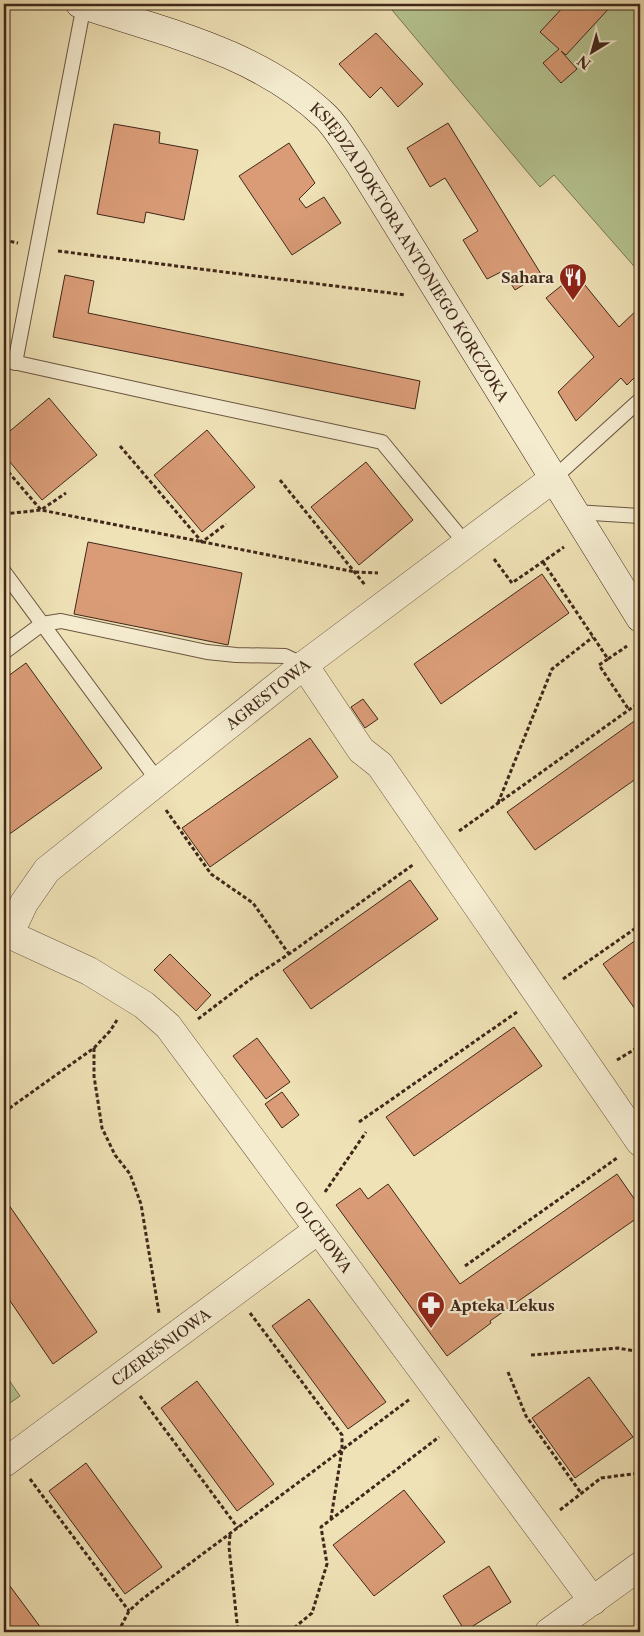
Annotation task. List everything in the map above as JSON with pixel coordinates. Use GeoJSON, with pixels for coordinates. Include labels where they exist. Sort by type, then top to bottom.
{"type":"FeatureCollection","features":[{"type":"Feature","properties":{"kind":"street","name":"KSIĘDZA DOKTORA ANTONIEGO KORCZOKA"},"geometry":{"type":"LineString","coordinates":[[83,5],[180,36],[240,59],[293,89],[328,118],[357,160],[640,618]]}},
{"type":"Feature","properties":{"kind":"street","name":"AGRESTOWA"},"geometry":{"type":"LineString","coordinates":[[6,934],[24,903],[47,870],[304,666],[554,478]]}},
{"type":"Feature","properties":{"kind":"street"},"geometry":{"type":"LineString","coordinates":[[304,666],[361,750],[380,765],[429,853],[539,996],[640,1142]]}},
{"type":"Feature","properties":{"kind":"street","name":"OLCHOWA"},"geometry":{"type":"LineString","coordinates":[[6,934],[88,971],[144,1006],[168,1026],[593,1601]]}},
{"type":"Feature","properties":{"kind":"street","name":"CZEREŚNIOWA"},"geometry":{"type":"LineString","coordinates":[[14,1468],[162,1346],[318,1230]]}},
{"type":"Feature","properties":{"kind":"street"},"geometry":{"type":"LineString","coordinates":[[550,1632],[640,1566]]}},
{"type":"Feature","properties":{"kind":"lane"},"geometry":{"type":"LineString","coordinates":[[83,5],[37,247],[9,362],[382,442],[466,544]]}},
{"type":"Feature","properties":{"kind":"lane"},"geometry":{"type":"LineString","coordinates":[[554,478],[640,400]]}},
{"type":"Feature","properties":{"kind":"lane"},"geometry":{"type":"LineString","coordinates":[[574,512],[640,516]]}},
{"type":"Feature","properties":{"kind":"lane"},"geometry":{"type":"LineString","coordinates":[[4,572],[158,780]]}},
{"type":"Feature","properties":{"kind":"lane"},"geometry":{"type":"LineString","coordinates":[[4,652],[42,624],[61,621],[207,652],[236,655],[286,656],[304,666]]}},
{"type":"Feature","properties":{"kind":"path"},"geometry":{"type":"LineString","coordinates":[[4,240],[37,247],[407,295]]}},
{"type":"Feature","properties":{"kind":"path"},"geometry":{"type":"LineString","coordinates":[[120,446],[202,542]]}},
{"type":"Feature","properties":{"kind":"path"},"geometry":{"type":"LineString","coordinates":[[4,466],[41,510]]}},
{"type":"Feature","properties":{"kind":"path"},"geometry":{"type":"LineString","coordinates":[[280,480],[370,590]]}},
{"type":"Feature","properties":{"kind":"path"},"geometry":{"type":"LineString","coordinates":[[41,510],[66,493]]}},
{"type":"Feature","properties":{"kind":"path"},"geometry":{"type":"LineString","coordinates":[[4,514],[41,510],[355,572],[384,573]]}},
{"type":"Feature","properties":{"kind":"path"},"geometry":{"type":"LineString","coordinates":[[202,542],[226,524]]}},
{"type":"Feature","properties":{"kind":"path"},"geometry":{"type":"LineString","coordinates":[[491,556],[512,583],[565,547]]}},
{"type":"Feature","properties":{"kind":"path"},"geometry":{"type":"LineString","coordinates":[[543,562],[608,659]]}},
{"type":"Feature","properties":{"kind":"path"},"geometry":{"type":"LineString","coordinates":[[498,804],[552,669],[594,637]]}},
{"type":"Feature","properties":{"kind":"path"},"geometry":{"type":"LineString","coordinates":[[627,646],[599,665],[629,710]]}},
{"type":"Feature","properties":{"kind":"path"},"geometry":{"type":"LineString","coordinates":[[191,1025],[252,978],[289,954],[640,702]]}},
{"type":"Feature","properties":{"kind":"path"},"geometry":{"type":"LineString","coordinates":[[164,807],[211,874],[253,903],[289,954]]}},
{"type":"Feature","properties":{"kind":"path"},"geometry":{"type":"LineString","coordinates":[[359,1122],[640,925]]}},
{"type":"Feature","properties":{"kind":"path"},"geometry":{"type":"LineString","coordinates":[[4,1112],[94,1048],[118,1019]]}},
{"type":"Feature","properties":{"kind":"path"},"geometry":{"type":"LineString","coordinates":[[94,1048],[94,1076],[102,1128],[115,1155],[130,1174],[140,1204],[158,1306],[162,1346]]}},
{"type":"Feature","properties":{"kind":"path"},"geometry":{"type":"LineString","coordinates":[[320,1199],[366,1132]]}},
{"type":"Feature","properties":{"kind":"path"},"geometry":{"type":"LineString","coordinates":[[465,1266],[640,1142]]}},
{"type":"Feature","properties":{"kind":"path"},"geometry":{"type":"LineString","coordinates":[[247,1309],[342,1434],[342,1450],[331,1519]]}},
{"type":"Feature","properties":{"kind":"path"},"geometry":{"type":"LineString","coordinates":[[531,1355],[618,1348],[640,1352]]}},
{"type":"Feature","properties":{"kind":"path"},"geometry":{"type":"LineString","coordinates":[[508,1372],[526,1416],[580,1493]]}},
{"type":"Feature","properties":{"kind":"path"},"geometry":{"type":"LineString","coordinates":[[136,1391],[238,1528]]}},
{"type":"Feature","properties":{"kind":"path"},"geometry":{"type":"LineString","coordinates":[[118,1632],[129,1611],[141,1600],[411,1398]]}},
{"type":"Feature","properties":{"kind":"path"},"geometry":{"type":"LineString","coordinates":[[289,1632],[312,1613],[327,1564],[321,1527],[440,1437]]}},
{"type":"Feature","properties":{"kind":"path"},"geometry":{"type":"LineString","coordinates":[[14,1468],[129,1611]]}},
{"type":"Feature","properties":{"kind":"path"},"geometry":{"type":"LineString","coordinates":[[559,1510],[601,1478],[640,1473]]}},
{"type":"Feature","properties":{"kind":"path"},"geometry":{"type":"LineString","coordinates":[[230,1534],[230,1556],[238,1632]]}},
{"type":"Feature","properties":{"kind":"green space"},"geometry":{"type":"Polygon","coordinates":[[[387,4],[640,4],[640,273],[554,175],[540,187],[387,4]]]}},
{"type":"Feature","properties":{"kind":"green space"},"geometry":{"type":"Polygon","coordinates":[[[4,1373],[20,1396],[4,1407],[4,1373]]]}},
{"type":"Feature","properties":{"kind":"building"},"geometry":{"type":"Polygon","coordinates":[[[566,4],[613,4],[566,55],[561,51],[577,69],[561,83],[543,63],[559,49],[540,32],[566,4]]]}},
{"type":"Feature","properties":{"kind":"building"},"geometry":{"type":"Polygon","coordinates":[[[376,33],[423,84],[398,107],[381,87],[370,98],[339,64],[376,33]]]}},
{"type":"Feature","properties":{"kind":"building"},"geometry":{"type":"Polygon","coordinates":[[[448,123],[541,274],[515,290],[503,271],[487,279],[463,240],[478,231],[445,178],[430,187],[407,148],[448,123]]]}},
{"type":"Feature","properties":{"kind":"building"},"geometry":{"type":"Polygon","coordinates":[[[114,124],[160,132],[159,143],[198,150],[184,220],[146,212],[144,223],[97,214],[114,124]]]}},
{"type":"Feature","properties":{"kind":"building"},"geometry":{"type":"Polygon","coordinates":[[[289,143],[315,183],[299,199],[306,208],[324,197],[341,223],[292,255],[239,176],[289,143]]]}},
{"type":"Feature","properties":{"kind":"building"},"geometry":{"type":"Polygon","coordinates":[[[576,274],[619,327],[640,307],[640,372],[627,385],[621,378],[576,421],[558,392],[594,357],[546,298],[576,274]]]}},
{"type":"Feature","properties":{"kind":"building"},"geometry":{"type":"Polygon","coordinates":[[[65,275],[94,281],[88,313],[420,381],[415,409],[53,337],[65,275]]]}},
{"type":"Feature","properties":{"kind":"building"},"geometry":{"type":"Polygon","coordinates":[[[49,398],[97,455],[42,500],[4,455],[4,436],[49,398]]]}},
{"type":"Feature","properties":{"kind":"building"},"geometry":{"type":"Polygon","coordinates":[[[207,430],[255,487],[202,532],[154,475],[207,430]]]}},
{"type":"Feature","properties":{"kind":"building"},"geometry":{"type":"Polygon","coordinates":[[[366,462],[413,520],[359,565],[311,507],[366,462]]]}},
{"type":"Feature","properties":{"kind":"building"},"geometry":{"type":"Polygon","coordinates":[[[88,542],[242,573],[228,645],[74,614],[88,542]]]}},
{"type":"Feature","properties":{"kind":"building"},"geometry":{"type":"Polygon","coordinates":[[[542,574],[569,613],[441,704],[414,664],[542,574]]]}},
{"type":"Feature","properties":{"kind":"building"},"geometry":{"type":"Polygon","coordinates":[[[26,663],[102,768],[4,838],[4,679],[26,663]]]}},
{"type":"Feature","properties":{"kind":"building"},"geometry":{"type":"Polygon","coordinates":[[[363,699],[378,719],[365,728],[351,707],[363,699]]]}},
{"type":"Feature","properties":{"kind":"building"},"geometry":{"type":"Polygon","coordinates":[[[640,717],[640,776],[535,850],[507,812],[640,717]]]}},
{"type":"Feature","properties":{"kind":"building"},"geometry":{"type":"Polygon","coordinates":[[[310,738],[338,777],[210,867],[182,828],[310,738]]]}},
{"type":"Feature","properties":{"kind":"building"},"geometry":{"type":"Polygon","coordinates":[[[410,880],[438,919],[311,1009],[283,970],[410,880]]]}},
{"type":"Feature","properties":{"kind":"building"},"geometry":{"type":"Polygon","coordinates":[[[640,937],[640,1016],[603,964],[640,937]]]}},
{"type":"Feature","properties":{"kind":"building"},"geometry":{"type":"Polygon","coordinates":[[[170,954],[211,995],[196,1011],[154,970],[170,954]]]}},
{"type":"Feature","properties":{"kind":"building"},"geometry":{"type":"Polygon","coordinates":[[[514,1027],[542,1066],[414,1156],[386,1117],[514,1027]]]}},
{"type":"Feature","properties":{"kind":"building"},"geometry":{"type":"Polygon","coordinates":[[[257,1038],[290,1082],[266,1099],[233,1056],[257,1038]]]}},
{"type":"Feature","properties":{"kind":"building"},"geometry":{"type":"Polygon","coordinates":[[[282,1092],[299,1115],[282,1128],[265,1104],[282,1092]]]}},
{"type":"Feature","properties":{"kind":"building"},"geometry":{"type":"Polygon","coordinates":[[[617,1174],[640,1207],[640,1216],[490,1321],[491,1323],[447,1356],[336,1205],[360,1188],[368,1199],[388,1184],[460,1284],[617,1174]]]}},
{"type":"Feature","properties":{"kind":"building"},"geometry":{"type":"Polygon","coordinates":[[[4,1198],[97,1332],[53,1364],[4,1292],[4,1198]]]}},
{"type":"Feature","properties":{"kind":"building"},"geometry":{"type":"Polygon","coordinates":[[[309,1299],[386,1402],[348,1429],[272,1326],[309,1299]]]}},
{"type":"Feature","properties":{"kind":"building"},"geometry":{"type":"Polygon","coordinates":[[[589,1377],[633,1437],[575,1478],[532,1418],[589,1377]]]}},
{"type":"Feature","properties":{"kind":"building"},"geometry":{"type":"Polygon","coordinates":[[[197,1381],[274,1484],[237,1511],[161,1408],[197,1381]]]}},
{"type":"Feature","properties":{"kind":"building"},"geometry":{"type":"Polygon","coordinates":[[[86,1463],[162,1567],[125,1594],[49,1491],[86,1463]]]}},
{"type":"Feature","properties":{"kind":"building"},"geometry":{"type":"Polygon","coordinates":[[[404,1490],[445,1542],[374,1596],[333,1545],[404,1490]]]}},
{"type":"Feature","properties":{"kind":"building"},"geometry":{"type":"Polygon","coordinates":[[[489,1566],[511,1602],[465,1631],[443,1596],[489,1566]]]}},
{"type":"Feature","properties":{"kind":"building"},"geometry":{"type":"Polygon","coordinates":[[[4,1578],[44,1632],[4,1632],[4,1578]]]}},
{"type":"Feature","properties":{"kind":"place","name":"Sahara"},"geometry":{"type":"Point","coordinates":[573,301]}},
{"type":"Feature","properties":{"kind":"place","name":"Apteka Lekus"},"geometry":{"type":"Point","coordinates":[431,1329]}}]}
